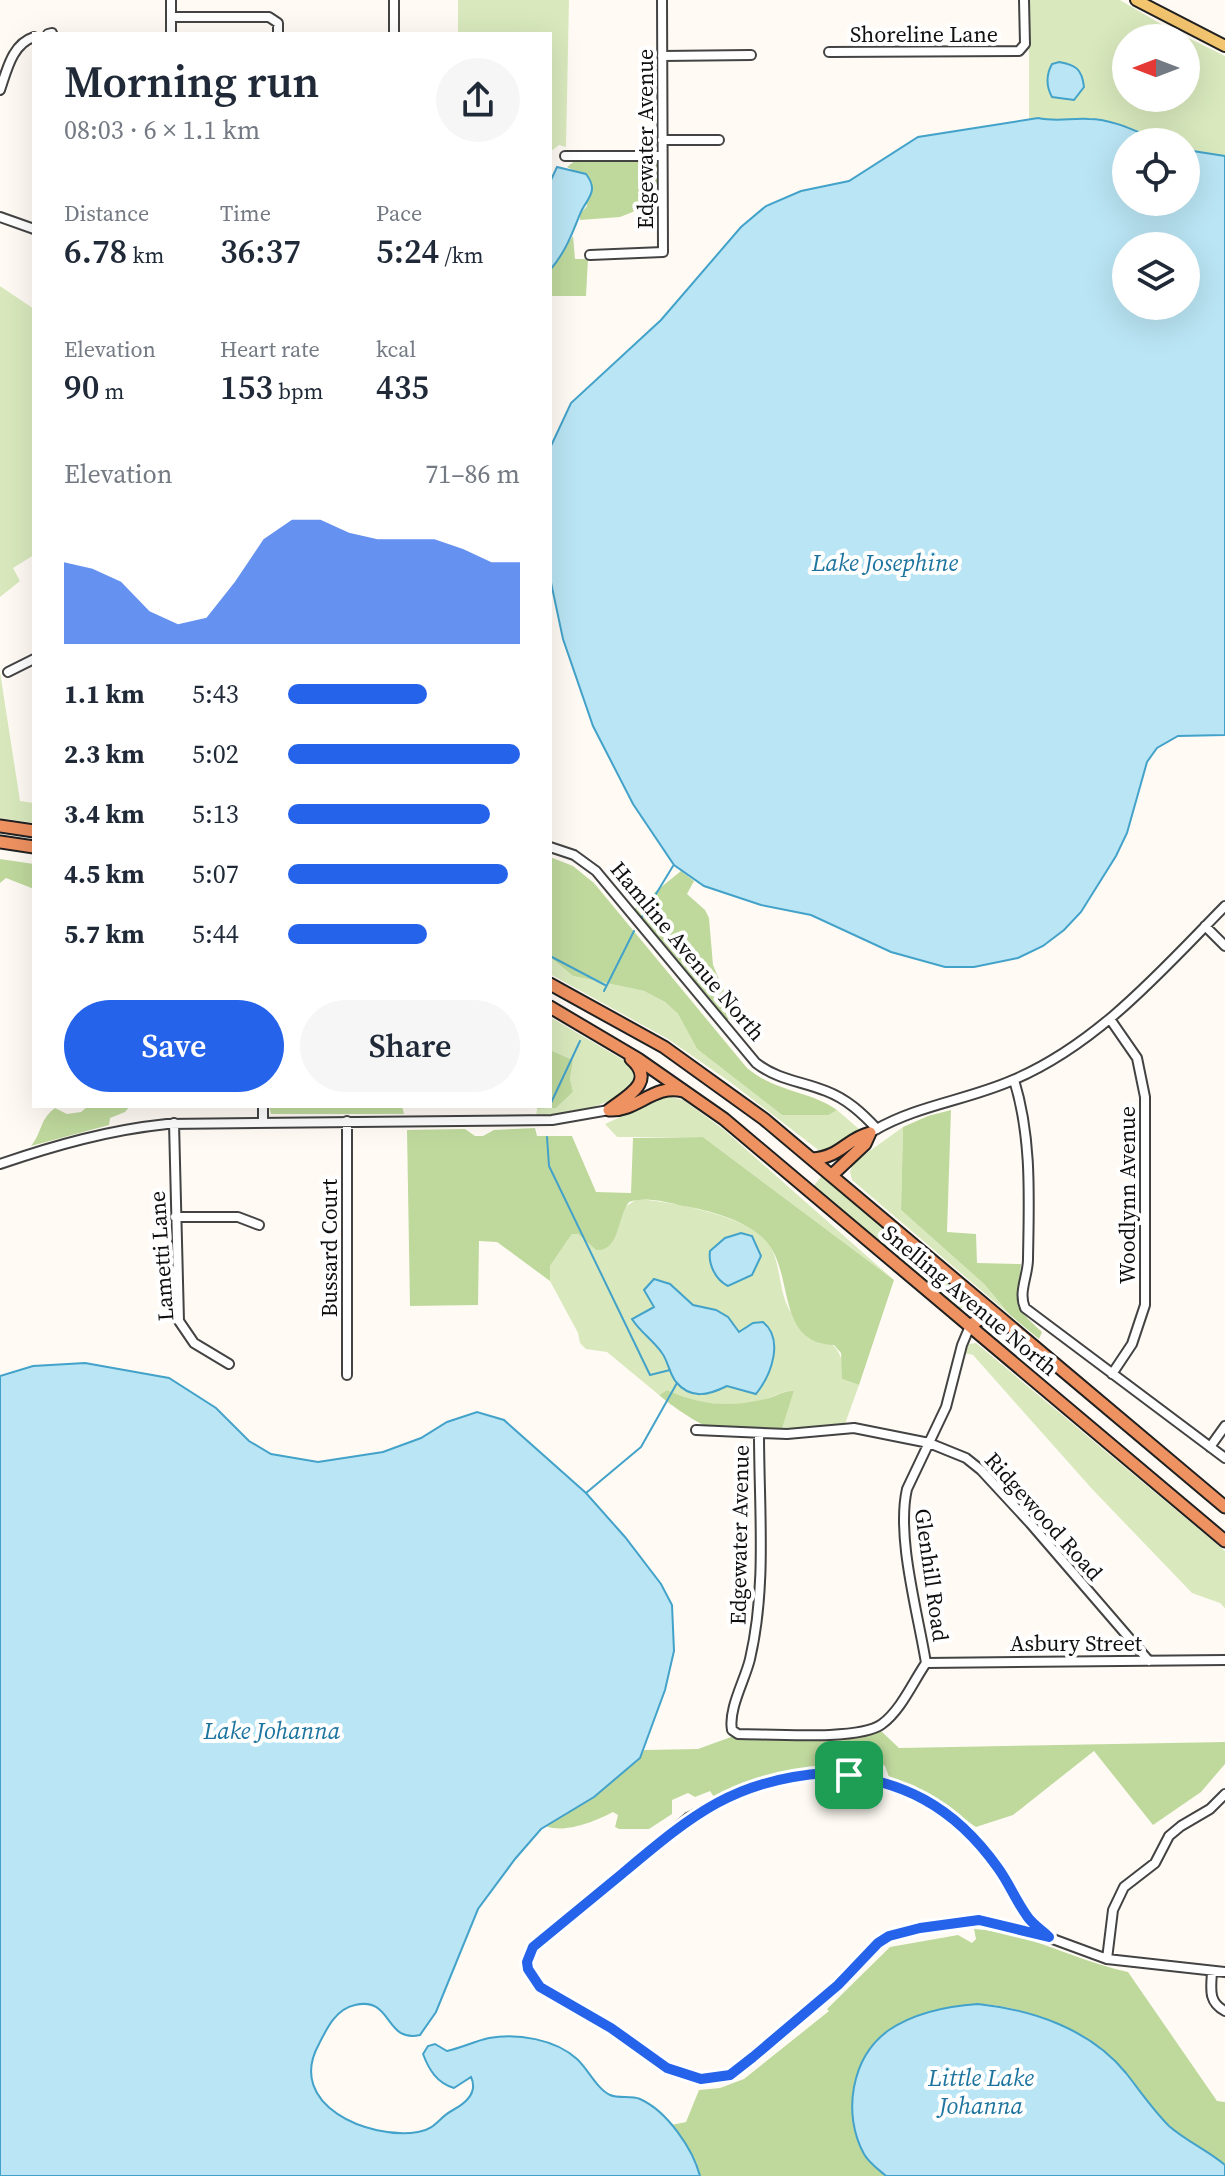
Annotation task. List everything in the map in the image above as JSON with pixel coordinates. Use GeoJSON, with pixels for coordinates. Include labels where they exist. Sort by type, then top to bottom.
{"type":"FeatureCollection","features":[{"type":"Feature","properties":{"kind":"highway"},"geometry":{"type":"LineString","coordinates":[[0,826],[32,831]]}},
{"type":"Feature","properties":{"kind":"highway"},"geometry":{"type":"LineString","coordinates":[[0,842],[32,847]]}},
{"type":"Feature","properties":{"kind":"highway"},"geometry":{"type":"LineString","coordinates":[[552,985],[617,1019],[683,1060],[812,1159],[835,1155],[860,1136],[874,1131]]}},
{"type":"Feature","properties":{"kind":"highway"},"geometry":{"type":"LineString","coordinates":[[552,1008],[589,1028],[687,1093]]}},
{"type":"Feature","properties":{"kind":"highway"},"geometry":{"type":"LineString","coordinates":[[589,1028],[635,1061],[642,1072],[642,1082],[636,1092],[609,1110]]}},
{"type":"Feature","properties":{"kind":"highway"},"geometry":{"type":"LineString","coordinates":[[609,1110],[624,1109],[673,1088],[687,1093]]}},
{"type":"Feature","properties":{"kind":"highway","name":"Snelling Avenue North"},"geometry":{"type":"LineString","coordinates":[[687,1093],[755,1145],[1225,1541]]}},
{"type":"Feature","properties":{"kind":"highway"},"geometry":{"type":"LineString","coordinates":[[832,1175],[865,1144],[874,1131]]}},
{"type":"Feature","properties":{"kind":"highway","name":"Snelling Avenue North"},"geometry":{"type":"LineString","coordinates":[[812,1159],[1225,1507]]}},
{"type":"Feature","properties":{"kind":"highway"},"geometry":{"type":"LineString","coordinates":[[970,1326],[981,1318],[1020,1335]]}},
{"type":"Feature","properties":{"kind":"main road"},"geometry":{"type":"LineString","coordinates":[[1136,0],[1225,46]]}},
{"type":"Feature","properties":{"kind":"street"},"geometry":{"type":"LineString","coordinates":[[171,0],[171,32]]}},
{"type":"Feature","properties":{"kind":"street"},"geometry":{"type":"LineString","coordinates":[[394,0],[394,32]]}},
{"type":"Feature","properties":{"kind":"street","name":"Edgewater Avenue"},"geometry":{"type":"LineString","coordinates":[[590,255],[663,252],[662,0]]}},
{"type":"Feature","properties":{"kind":"street","name":"Shoreline Lane"},"geometry":{"type":"LineString","coordinates":[[829,52],[1019,51],[1025,44],[1024,0]]}},
{"type":"Feature","properties":{"kind":"street"},"geometry":{"type":"LineString","coordinates":[[171,17],[269,17],[278,23],[278,32]]}},
{"type":"Feature","properties":{"kind":"street"},"geometry":{"type":"LineString","coordinates":[[0,90],[15,52],[32,38]]}},
{"type":"Feature","properties":{"kind":"street"},"geometry":{"type":"LineString","coordinates":[[662,56],[751,55]]}},
{"type":"Feature","properties":{"kind":"street"},"geometry":{"type":"LineString","coordinates":[[662,140],[719,140]]}},
{"type":"Feature","properties":{"kind":"street"},"geometry":{"type":"LineString","coordinates":[[565,156],[662,156]]}},
{"type":"Feature","properties":{"kind":"street"},"geometry":{"type":"LineString","coordinates":[[0,217],[32,228]]}},
{"type":"Feature","properties":{"kind":"street"},"geometry":{"type":"LineString","coordinates":[[8,672],[32,660]]}},
{"type":"Feature","properties":{"kind":"street","name":"Hamline Avenue North"},"geometry":{"type":"LineString","coordinates":[[552,848],[574,855],[596,871],[756,1063],[777,1077],[841,1098],[874,1131]]}},
{"type":"Feature","properties":{"kind":"street"},"geometry":{"type":"LineString","coordinates":[[874,1131],[904,1114],[1014,1080],[1061,1054],[1110,1019],[1225,906]]}},
{"type":"Feature","properties":{"kind":"street"},"geometry":{"type":"LineString","coordinates":[[1205,926],[1225,946]]}},
{"type":"Feature","properties":{"kind":"street","name":"Woodlynn Avenue"},"geometry":{"type":"LineString","coordinates":[[1110,1019],[1137,1058],[1145,1097],[1145,1305],[1132,1344],[1112,1374]]}},
{"type":"Feature","properties":{"kind":"street"},"geometry":{"type":"LineString","coordinates":[[1014,1080],[1027,1127],[1028,1264],[1022,1301],[1029,1314],[1225,1458]]}},
{"type":"Feature","properties":{"kind":"street"},"geometry":{"type":"LineString","coordinates":[[263,1108],[263,1121]]}},
{"type":"Feature","properties":{"kind":"street"},"geometry":{"type":"LineString","coordinates":[[0,1164],[78,1138],[122,1128],[174,1123],[552,1120],[609,1110]]}},
{"type":"Feature","properties":{"kind":"street","name":"Bussard Court"},"geometry":{"type":"LineString","coordinates":[[347,1121],[347,1375]]}},
{"type":"Feature","properties":{"kind":"street","name":"Lametti Lane"},"geometry":{"type":"LineString","coordinates":[[174,1123],[179,1321],[194,1343],[229,1364]]}},
{"type":"Feature","properties":{"kind":"street"},"geometry":{"type":"LineString","coordinates":[[175,1217],[238,1217],[259,1225]]}},
{"type":"Feature","properties":{"kind":"street","name":"Glenhill Road"},"geometry":{"type":"LineString","coordinates":[[876,1728],[892,1714],[926,1663],[903,1517],[907,1489],[946,1407],[970,1326]]}},
{"type":"Feature","properties":{"kind":"street"},"geometry":{"type":"LineString","coordinates":[[1210,1447],[1225,1426]]}},
{"type":"Feature","properties":{"kind":"street","name":"Ridgewood Road"},"geometry":{"type":"LineString","coordinates":[[696,1430],[808,1433],[854,1428],[929,1443],[966,1458],[981,1470],[1149,1661]]}},
{"type":"Feature","properties":{"kind":"street","name":"Edgewater Avenue"},"geometry":{"type":"LineString","coordinates":[[759,1433],[758,1618],[748,1667],[731,1721],[732,1730],[738,1734],[799,1734],[860,1733],[876,1728]]}},
{"type":"Feature","properties":{"kind":"street","name":"Asbury Street"},"geometry":{"type":"LineString","coordinates":[[926,1663],[1225,1660]]}},
{"type":"Feature","properties":{"kind":"street"},"geometry":{"type":"LineString","coordinates":[[1049,1937],[1027,1918],[987,1852],[937,1805],[903,1788],[873,1779],[827,1773],[801,1775],[747,1789],[688,1818],[533,1947],[528,1969],[540,1987],[611,2028],[667,2068],[687,2076],[717,2078],[730,2075],[762,2050],[889,1936],[920,1928],[979,1920],[1049,1937],[1107,1959],[1225,1972]]}},
{"type":"Feature","properties":{"kind":"street"},"geometry":{"type":"LineString","coordinates":[[1107,1959],[1113,1910],[1124,1887],[1155,1863],[1169,1836],[1210,1809],[1225,1794]]}},
{"type":"Feature","properties":{"kind":"street"},"geometry":{"type":"LineString","coordinates":[[1018,1928],[1027,1918]]}},
{"type":"Feature","properties":{"kind":"street"},"geometry":{"type":"LineString","coordinates":[[1212,1972],[1211,1995],[1215,2005],[1225,2011]]}},
{"type":"Feature","properties":{"kind":"green space"},"geometry":{"type":"Polygon","coordinates":[[[458,0],[569,0],[566,147],[559,145],[552,150],[552,32],[458,32],[458,0]]]}},
{"type":"Feature","properties":{"kind":"green space"},"geometry":{"type":"Polygon","coordinates":[[[1029,0],[1120,0],[1161,24],[1112,24],[1112,112],[1200,112],[1200,44],[1225,56],[1225,156],[1200,152],[1200,128],[1126,128],[1090,119],[1054,122],[1029,119],[1029,0]]]}},
{"type":"Feature","properties":{"kind":"green space"},"geometry":{"type":"Polygon","coordinates":[[[576,160],[658,160],[658,202],[620,217],[580,220],[580,214],[587,206],[573,170],[567,167],[576,160]]]}},
{"type":"Feature","properties":{"kind":"green space"},"geometry":{"type":"Polygon","coordinates":[[[573,236],[575,259],[588,259],[586,296],[552,296],[552,267],[573,236]]]}},
{"type":"Feature","properties":{"kind":"green space"},"geometry":{"type":"Polygon","coordinates":[[[0,286],[32,308],[32,556],[13,568],[20,581],[0,597],[0,286]]]}},
{"type":"Feature","properties":{"kind":"green space"},"geometry":{"type":"Polygon","coordinates":[[[0,672],[20,801],[32,803],[32,823],[0,818],[0,672]]]}},
{"type":"Feature","properties":{"kind":"green space"},"geometry":{"type":"Polygon","coordinates":[[[552,858],[573,866],[594,883],[747,1068],[770,1082],[837,1110],[829,1115],[782,1115],[697,1049],[678,1014],[665,1002],[644,991],[573,976],[552,959],[552,858]]]}},
{"type":"Feature","properties":{"kind":"green space"},"geometry":{"type":"Polygon","coordinates":[[[0,859],[32,864],[32,888],[6,878],[0,883],[0,859]]]}},
{"type":"Feature","properties":{"kind":"green space"},"geometry":{"type":"Polygon","coordinates":[[[681,871],[694,881],[687,894],[705,910],[709,918],[713,965],[725,993],[736,1004],[727,1022],[634,909],[681,871]]]}},
{"type":"Feature","properties":{"kind":"green space"},"geometry":{"type":"Polygon","coordinates":[[[552,959],[573,976],[644,991],[665,1002],[678,1014],[697,1049],[782,1115],[829,1115],[837,1110],[859,1129],[834,1150],[821,1152],[668,1039],[552,975],[552,959]]]}},
{"type":"Feature","properties":{"kind":"green space"},"geometry":{"type":"Polygon","coordinates":[[[552,1018],[625,1061],[633,1071],[635,1087],[612,1100],[588,1108],[536,1116],[537,1109],[556,1108],[573,1092],[570,1079],[573,1060],[552,1051],[552,1018]]]}},
{"type":"Feature","properties":{"kind":"green space"},"geometry":{"type":"Polygon","coordinates":[[[552,1051],[573,1060],[570,1079],[573,1092],[556,1108],[537,1109],[552,1108],[552,1051]]]}},
{"type":"Feature","properties":{"kind":"green space"},"geometry":{"type":"Polygon","coordinates":[[[666,1096],[683,1100],[723,1129],[894,1280],[703,1137],[617,1137],[605,1124],[666,1096]]]}},
{"type":"Feature","properties":{"kind":"green space"},"geometry":{"type":"Polygon","coordinates":[[[55,1108],[67,1114],[86,1108],[128,1108],[110,1118],[109,1125],[31,1146],[46,1117],[55,1108]]]}},
{"type":"Feature","properties":{"kind":"green space"},"geometry":{"type":"Polygon","coordinates":[[[270,1108],[402,1108],[404,1114],[271,1114],[270,1108]]]}},
{"type":"Feature","properties":{"kind":"green space"},"geometry":{"type":"Polygon","coordinates":[[[951,1110],[947,1232],[976,1234],[977,1263],[1021,1264],[1018,1302],[1024,1314],[1042,1332],[1039,1339],[1010,1315],[984,1284],[901,1210],[903,1127],[951,1110]]]}},
{"type":"Feature","properties":{"kind":"green space"},"geometry":{"type":"Polygon","coordinates":[[[903,1127],[901,1210],[984,1284],[1010,1315],[852,1180],[850,1172],[853,1163],[903,1127]]]}},
{"type":"Feature","properties":{"kind":"green space"},"geometry":{"type":"Polygon","coordinates":[[[535,1128],[537,1136],[572,1136],[596,1192],[631,1193],[633,1138],[703,1137],[894,1280],[859,1385],[842,1379],[841,1353],[834,1345],[815,1341],[803,1333],[794,1320],[781,1271],[766,1241],[728,1218],[663,1201],[629,1202],[614,1240],[604,1249],[596,1250],[578,1234],[572,1234],[550,1266],[550,1281],[497,1242],[479,1241],[478,1305],[410,1306],[407,1130],[465,1129],[475,1136],[483,1136],[494,1130],[535,1128]]]}},
{"type":"Feature","properties":{"kind":"green space"},"geometry":{"type":"Polygon","coordinates":[[[822,1175],[968,1300],[960,1310],[813,1187],[822,1175]]]}},
{"type":"Feature","properties":{"kind":"green space"},"geometry":{"type":"Polygon","coordinates":[[[637,1199],[688,1207],[727,1218],[745,1225],[769,1244],[788,1308],[801,1323],[835,1347],[840,1355],[842,1379],[859,1385],[845,1424],[782,1429],[794,1391],[763,1400],[726,1404],[702,1402],[667,1390],[659,1395],[607,1352],[586,1349],[580,1343],[578,1333],[550,1281],[550,1266],[572,1234],[578,1234],[596,1250],[625,1207],[637,1199]]]}},
{"type":"Feature","properties":{"kind":"green space"},"geometry":{"type":"Polygon","coordinates":[[[976,1343],[1225,1551],[1225,1608],[1220,1603],[1192,1593],[1093,1490],[973,1355],[965,1353],[969,1344],[976,1343]]]}},
{"type":"Feature","properties":{"kind":"green space"},"geometry":{"type":"Polygon","coordinates":[[[667,1390],[703,1402],[727,1404],[752,1402],[794,1391],[782,1429],[743,1429],[713,1428],[701,1424],[659,1395],[667,1390]]]}},
{"type":"Feature","properties":{"kind":"green space"},"geometry":{"type":"Polygon","coordinates":[[[881,1731],[899,1748],[1225,1742],[1225,1764],[1201,1792],[1153,1825],[1094,1751],[1013,1815],[976,1827],[930,1797],[889,1777],[885,1766],[874,1762],[856,1770],[819,1770],[784,1775],[714,1797],[710,1791],[695,1797],[688,1793],[672,1800],[672,1814],[649,1829],[619,1829],[615,1827],[618,1815],[613,1812],[571,1827],[546,1826],[594,1797],[640,1758],[644,1750],[698,1749],[731,1737],[860,1737],[881,1731]]]}},
{"type":"Feature","properties":{"kind":"green space"},"geometry":{"type":"Polygon","coordinates":[[[974,1929],[1013,1935],[1128,1972],[1217,2101],[1225,2102],[1225,2165],[1173,2128],[1124,2071],[1087,2040],[1030,2013],[984,2004],[943,2009],[889,2032],[877,2041],[865,2057],[853,2092],[856,2129],[872,2162],[886,2176],[700,2176],[697,2163],[671,2125],[686,2122],[699,2090],[720,2088],[744,2079],[829,2011],[827,2009],[890,1947],[958,1935],[972,1943],[976,1939],[974,1929]]]}},
{"type":"Feature","properties":{"kind":"water"},"geometry":{"type":"Polygon","coordinates":[[[1059,62],[1074,66],[1082,76],[1084,87],[1074,100],[1052,97],[1050,93],[1049,72],[1052,64],[1059,62]]]}},
{"type":"Feature","properties":{"kind":"water","name":"Lake Josephine"},"geometry":{"type":"Polygon","coordinates":[[[1038,118],[1098,120],[1127,128],[1112,128],[1112,216],[1200,216],[1200,152],[1225,156],[1225,735],[1178,736],[1157,748],[1147,762],[1127,833],[1081,912],[1043,946],[1018,958],[974,967],[945,967],[891,952],[811,915],[761,905],[704,886],[674,865],[633,804],[593,726],[563,639],[552,587],[552,444],[571,403],[661,320],[741,227],[766,206],[801,191],[849,181],[918,137],[1038,118]]]}},
{"type":"Feature","properties":{"kind":"water"},"geometry":{"type":"Polygon","coordinates":[[[557,167],[586,174],[592,191],[564,250],[552,267],[552,178],[557,167]]]}},
{"type":"Feature","properties":{"kind":"water"},"geometry":{"type":"Polygon","coordinates":[[[741,1233],[752,1236],[761,1256],[752,1275],[728,1286],[714,1272],[710,1251],[725,1238],[741,1233]]]}},
{"type":"Feature","properties":{"kind":"water"},"geometry":{"type":"Polygon","coordinates":[[[654,1279],[670,1284],[693,1305],[716,1310],[728,1317],[739,1332],[753,1323],[763,1322],[773,1338],[774,1347],[771,1367],[756,1394],[727,1386],[714,1392],[694,1394],[676,1382],[662,1353],[632,1319],[654,1307],[644,1290],[654,1279]]]}},
{"type":"Feature","properties":{"kind":"water","name":"Lake Johanna"},"geometry":{"type":"Polygon","coordinates":[[[85,1363],[169,1378],[216,1408],[249,1441],[271,1454],[318,1462],[383,1452],[421,1438],[447,1422],[477,1412],[504,1420],[586,1493],[661,1584],[672,1605],[674,1651],[665,1690],[640,1758],[594,1797],[541,1829],[515,1859],[478,1909],[436,2012],[420,2035],[408,2036],[400,2032],[376,2007],[355,2005],[333,2020],[311,2066],[313,2085],[322,2101],[337,2114],[377,2130],[418,2132],[429,2129],[462,2104],[473,2088],[471,2077],[454,2088],[438,2079],[423,2054],[428,2046],[435,2044],[447,2051],[500,2037],[523,2037],[547,2042],[577,2059],[605,2092],[640,2099],[660,2112],[685,2143],[700,2176],[0,2176],[0,1376],[33,1366],[85,1363]]]}},
{"type":"Feature","properties":{"kind":"water","name":"Little Lake Johanna"},"geometry":{"type":"Polygon","coordinates":[[[978,2004],[1040,2017],[1095,2044],[1126,2073],[1169,2126],[1225,2165],[1225,2176],[886,2176],[864,2154],[853,2122],[854,2087],[866,2055],[889,2030],[910,2019],[943,2008],[978,2004]]]}},
{"type":"Feature","properties":{"kind":"waterway"},"geometry":{"type":"LineString","coordinates":[[642,917],[673,866]]}},
{"type":"Feature","properties":{"kind":"waterway"},"geometry":{"type":"LineString","coordinates":[[604,991],[634,931]]}},
{"type":"Feature","properties":{"kind":"waterway"},"geometry":{"type":"LineString","coordinates":[[552,957],[605,985]]}},
{"type":"Feature","properties":{"kind":"waterway"},"geometry":{"type":"LineString","coordinates":[[552,1101],[580,1041]]}},
{"type":"Feature","properties":{"kind":"waterway"},"geometry":{"type":"LineString","coordinates":[[547,1137],[549,1166],[650,1375],[670,1370]]}},
{"type":"Feature","properties":{"kind":"waterway"},"geometry":{"type":"LineString","coordinates":[[586,1493],[641,1447],[677,1383]]}},
{"type":"Feature","properties":{"kind":"route"},"geometry":{"type":"LineString","coordinates":[[827,1773],[849,1775],[903,1788],[937,1805],[968,1830],[1001,1872],[1027,1918],[1049,1937],[979,1920],[920,1928],[889,1936],[762,2050],[730,2075],[717,2078],[701,2079],[667,2068],[611,2028],[535,1982],[527,1962],[533,1947],[688,1818],[716,1802],[782,1778],[827,1773]]}}]}
